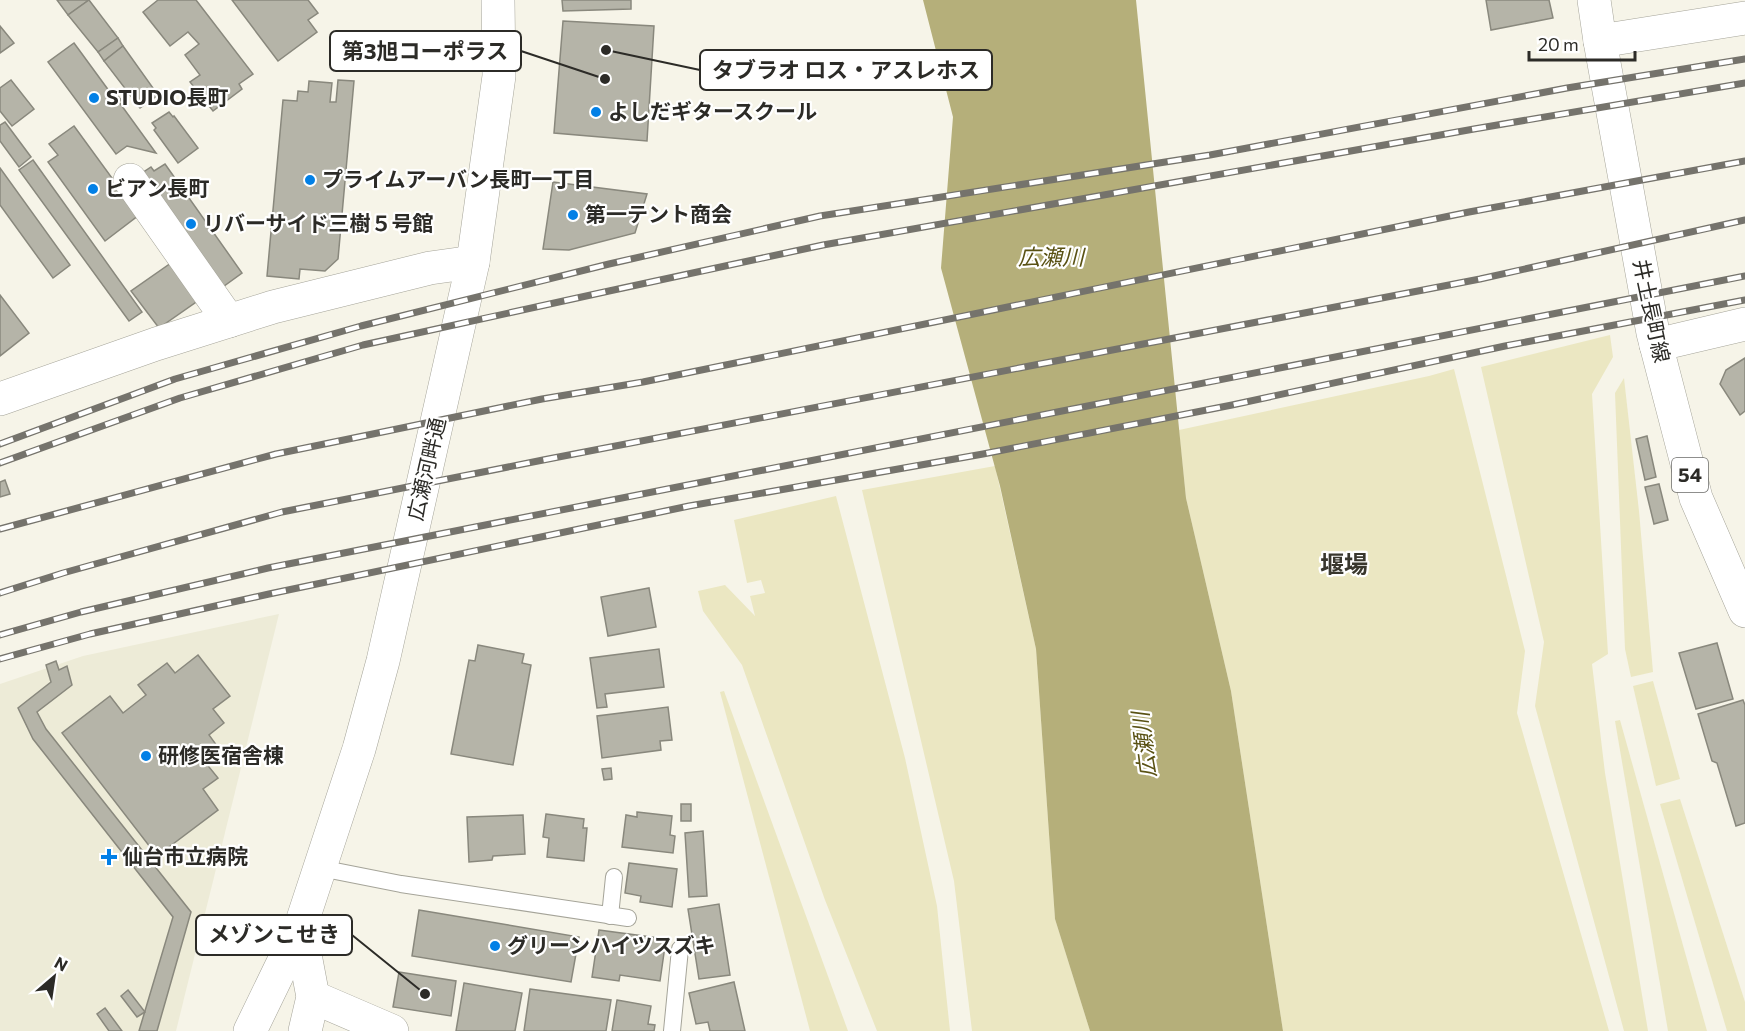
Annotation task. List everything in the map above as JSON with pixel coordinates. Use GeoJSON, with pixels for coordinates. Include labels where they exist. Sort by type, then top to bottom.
{"type":"FeatureCollection","features":[{"type":"Feature","properties":{"kind":"main road","name":"広瀬河畔通"},"geometry":{"type":"LineString","coordinates":[[250,1031],[300,928],[359,749],[383,661],[473,262],[499,76],[498,0]]}},
{"type":"Feature","properties":{"kind":"main road","name":"井土長町線"},"geometry":{"type":"LineString","coordinates":[[1594,0],[1599,41],[1656,345],[1696,498],[1745,612]]}},
{"type":"Feature","properties":{"kind":"main road"},"geometry":{"type":"LineString","coordinates":[[1599,41],[1745,18]]}},
{"type":"Feature","properties":{"kind":"main road"},"geometry":{"type":"LineString","coordinates":[[130,180],[229,321]]}},
{"type":"Feature","properties":{"kind":"main road"},"geometry":{"type":"LineString","coordinates":[[0,399],[148,347],[273,308],[430,268],[473,262]]}},
{"type":"Feature","properties":{"kind":"main road"},"geometry":{"type":"LineString","coordinates":[[1656,345],[1745,324]]}},
{"type":"Feature","properties":{"kind":"main road","name":"広瀬河畔通"},"geometry":{"type":"LineString","coordinates":[[300,928],[313,997],[305,1031]]}},
{"type":"Feature","properties":{"kind":"main road"},"geometry":{"type":"LineString","coordinates":[[313,997],[392,1031]]}},
{"type":"Feature","properties":{"kind":"lane"},"geometry":{"type":"LineString","coordinates":[[320,868],[401,884],[628,918]]}},
{"type":"Feature","properties":{"kind":"lane"},"geometry":{"type":"LineString","coordinates":[[610,916],[614,877]]}},
{"type":"Feature","properties":{"kind":"lane"},"geometry":{"type":"LineString","coordinates":[[672,1031],[680,949]]}},
{"type":"Feature","properties":{"kind":"shaded area"},"geometry":{"type":"Polygon","coordinates":[[[1610,335],[1613,357],[1592,394],[1608,654],[1592,664],[1605,773],[1648,1031],[1624,1031],[1535,706],[1544,642],[1481,367],[1610,335]]]}},
{"type":"Feature","properties":{"kind":"shaded area"},"geometry":{"type":"Polygon","coordinates":[[[1454,369],[1525,651],[1517,713],[1609,1031],[1283,1031],[1231,691],[1186,498],[1179,430],[1454,369]]]}},
{"type":"Feature","properties":{"kind":"shaded area"},"geometry":{"type":"Polygon","coordinates":[[[1624,378],[1639,511],[1653,672],[1631,677],[1625,649],[1615,393],[1624,378]]]}},
{"type":"Feature","properties":{"kind":"shaded area"},"geometry":{"type":"Polygon","coordinates":[[[995,466],[1036,649],[1055,919],[1090,1031],[972,1031],[954,881],[862,490],[995,466]]]}},
{"type":"Feature","properties":{"kind":"shaded area"},"geometry":{"type":"Polygon","coordinates":[[[836,496],[905,758],[937,906],[950,1031],[877,1031],[825,900],[742,665],[703,611],[698,591],[725,585],[755,616],[750,596],[765,593],[761,580],[747,583],[734,520],[836,496]]]}},
{"type":"Feature","properties":{"kind":"shaded area","name":"仙台市立病院"},"geometry":{"type":"Polygon","coordinates":[[[279,614],[176,1031],[0,1031],[0,684],[83,656],[279,614]]]}},
{"type":"Feature","properties":{"kind":"shaded area"},"geometry":{"type":"Polygon","coordinates":[[[1653,681],[1680,779],[1656,786],[1633,686],[1653,681]]]}},
{"type":"Feature","properties":{"kind":"shaded area"},"geometry":{"type":"Polygon","coordinates":[[[724,691],[848,1031],[810,1031],[720,692],[724,691]]]}},
{"type":"Feature","properties":{"kind":"shaded area"},"geometry":{"type":"Polygon","coordinates":[[[1620,720],[1707,1031],[1668,1031],[1615,721],[1620,720]]]}},
{"type":"Feature","properties":{"kind":"shaded area"},"geometry":{"type":"Polygon","coordinates":[[[1680,799],[1745,1002],[1745,1031],[1727,1031],[1660,804],[1680,799]]]}},
{"type":"Feature","properties":{"kind":"water","name":"広瀬川"},"geometry":{"type":"Polygon","coordinates":[[[923,0],[1136,0],[1186,498],[1231,691],[1283,1031],[1090,1031],[1055,919],[1036,649],[1000,486],[941,268],[953,117],[923,0]]]}},
{"type":"Feature","properties":{"kind":"building"},"geometry":{"type":"Polygon","coordinates":[[[57,0],[89,0],[68,15],[57,0]]]}},
{"type":"Feature","properties":{"kind":"building"},"geometry":{"type":"Polygon","coordinates":[[[89,0],[118,38],[98,52],[68,15],[89,0]]]}},
{"type":"Feature","properties":{"kind":"building"},"geometry":{"type":"Polygon","coordinates":[[[158,0],[196,0],[253,74],[239,84],[242,89],[213,111],[190,82],[200,75],[185,55],[199,44],[188,32],[170,46],[143,12],[158,0]]]}},
{"type":"Feature","properties":{"kind":"building"},"geometry":{"type":"Polygon","coordinates":[[[232,0],[308,0],[318,13],[308,20],[317,32],[278,61],[232,0]]]}},
{"type":"Feature","properties":{"kind":"building"},"geometry":{"type":"Polygon","coordinates":[[[562,0],[631,0],[631,9],[563,11],[562,0]]]}},
{"type":"Feature","properties":{"kind":"building"},"geometry":{"type":"Polygon","coordinates":[[[1486,0],[1549,0],[1553,18],[1491,30],[1486,0]]]}},
{"type":"Feature","properties":{"kind":"building"},"geometry":{"type":"Polygon","coordinates":[[[563,21],[654,26],[647,141],[554,133],[563,21]]]}},
{"type":"Feature","properties":{"kind":"building"},"geometry":{"type":"Polygon","coordinates":[[[0,26],[14,43],[0,53],[0,26]]]}},
{"type":"Feature","properties":{"kind":"building"},"geometry":{"type":"Polygon","coordinates":[[[118,38],[123,46],[104,61],[98,52],[118,38]]]}},
{"type":"Feature","properties":{"kind":"building","name":"STUDIO長町"},"geometry":{"type":"Polygon","coordinates":[[[74,43],[115,99],[118,96],[121,100],[119,102],[156,153],[127,146],[116,154],[48,62],[74,43]]]}},
{"type":"Feature","properties":{"kind":"building"},"geometry":{"type":"Polygon","coordinates":[[[123,46],[158,95],[140,108],[104,61],[123,46]]]}},
{"type":"Feature","properties":{"kind":"building"},"geometry":{"type":"Polygon","coordinates":[[[11,80],[34,109],[12,126],[0,111],[0,88],[11,80]]]}},
{"type":"Feature","properties":{"kind":"building","name":"プライムアーバン長町一丁目"},"geometry":{"type":"Polygon","coordinates":[[[338,80],[354,81],[338,259],[325,271],[300,269],[299,279],[267,276],[283,100],[297,101],[298,91],[308,92],[309,81],[332,83],[330,102],[336,102],[338,80]]]}},
{"type":"Feature","properties":{"kind":"building"},"geometry":{"type":"Polygon","coordinates":[[[169,112],[198,148],[178,163],[154,130],[156,128],[152,123],[169,112]]]}},
{"type":"Feature","properties":{"kind":"building"},"geometry":{"type":"Polygon","coordinates":[[[5,122],[31,157],[19,167],[0,141],[0,125],[5,122]]]}},
{"type":"Feature","properties":{"kind":"building","name":"ビアン長町"},"geometry":{"type":"Polygon","coordinates":[[[74,126],[139,215],[105,241],[48,162],[58,155],[49,144],[74,126]]]}},
{"type":"Feature","properties":{"kind":"building"},"geometry":{"type":"Polygon","coordinates":[[[33,160],[142,312],[129,321],[19,170],[33,160]]]}},
{"type":"Feature","properties":{"kind":"building","name":"リバーサイド三樹５号館"},"geometry":{"type":"Polygon","coordinates":[[[165,164],[242,273],[220,289],[139,175],[151,167],[154,171],[165,164]]]}},
{"type":"Feature","properties":{"kind":"building"},"geometry":{"type":"Polygon","coordinates":[[[0,168],[70,265],[53,278],[0,205],[0,168]]]}},
{"type":"Feature","properties":{"kind":"building"},"geometry":{"type":"Polygon","coordinates":[[[553,182],[647,194],[635,233],[569,250],[543,249],[553,182]]]}},
{"type":"Feature","properties":{"kind":"building"},"geometry":{"type":"Polygon","coordinates":[[[171,263],[199,300],[159,328],[131,291],[171,263]]]}},
{"type":"Feature","properties":{"kind":"building"},"geometry":{"type":"Polygon","coordinates":[[[0,295],[29,333],[0,356],[0,295]]]}},
{"type":"Feature","properties":{"kind":"building"},"geometry":{"type":"Polygon","coordinates":[[[1745,358],[1745,411],[1740,415],[1720,384],[1726,370],[1745,358]]]}},
{"type":"Feature","properties":{"kind":"building"},"geometry":{"type":"Polygon","coordinates":[[[1647,436],[1656,477],[1645,480],[1636,439],[1647,436]]]}},
{"type":"Feature","properties":{"kind":"building"},"geometry":{"type":"Polygon","coordinates":[[[5,480],[10,494],[0,497],[0,482],[5,480]]]}},
{"type":"Feature","properties":{"kind":"building"},"geometry":{"type":"Polygon","coordinates":[[[1659,484],[1668,520],[1654,524],[1645,487],[1659,484]]]}},
{"type":"Feature","properties":{"kind":"building"},"geometry":{"type":"Polygon","coordinates":[[[649,588],[656,627],[608,636],[601,597],[649,588]]]}},
{"type":"Feature","properties":{"kind":"building"},"geometry":{"type":"Polygon","coordinates":[[[1717,643],[1733,699],[1696,709],[1679,653],[1717,643]]]}},
{"type":"Feature","properties":{"kind":"building"},"geometry":{"type":"Polygon","coordinates":[[[478,645],[524,654],[522,663],[531,665],[513,765],[451,754],[469,660],[475,661],[478,645]]]}},
{"type":"Feature","properties":{"kind":"building"},"geometry":{"type":"Polygon","coordinates":[[[659,649],[664,687],[605,694],[607,707],[597,708],[590,658],[659,649]]]}},
{"type":"Feature","properties":{"kind":"building","name":"研修医宿舎棟"},"geometry":{"type":"Polygon","coordinates":[[[198,655],[230,696],[213,709],[224,723],[209,735],[220,750],[205,762],[218,778],[203,789],[218,810],[157,856],[62,733],[110,696],[123,713],[146,695],[138,685],[167,663],[175,673],[198,655]]]}},
{"type":"Feature","properties":{"kind":"building"},"geometry":{"type":"Polygon","coordinates":[[[56,661],[59,670],[67,666],[72,685],[37,712],[46,729],[191,912],[157,1031],[139,1031],[173,917],[33,739],[18,708],[51,682],[46,665],[56,661]]]}},
{"type":"Feature","properties":{"kind":"building"},"geometry":{"type":"Polygon","coordinates":[[[1743,700],[1745,705],[1745,823],[1736,826],[1717,763],[1712,761],[1698,714],[1743,700]]]}},
{"type":"Feature","properties":{"kind":"building"},"geometry":{"type":"Polygon","coordinates":[[[668,707],[672,740],[660,741],[661,750],[602,758],[597,716],[668,707]]]}},
{"type":"Feature","properties":{"kind":"building"},"geometry":{"type":"Polygon","coordinates":[[[611,768],[612,779],[604,780],[602,769],[611,768]]]}},
{"type":"Feature","properties":{"kind":"building"},"geometry":{"type":"Polygon","coordinates":[[[681,804],[691,804],[691,821],[681,821],[681,804]]]}},
{"type":"Feature","properties":{"kind":"building"},"geometry":{"type":"Polygon","coordinates":[[[637,812],[672,816],[670,835],[675,836],[673,853],[622,847],[626,815],[637,817],[637,812]]]}},
{"type":"Feature","properties":{"kind":"building"},"geometry":{"type":"Polygon","coordinates":[[[546,814],[584,819],[583,828],[587,828],[584,861],[547,857],[549,838],[543,837],[546,814]]]}},
{"type":"Feature","properties":{"kind":"building"},"geometry":{"type":"Polygon","coordinates":[[[523,815],[525,854],[493,856],[492,860],[469,862],[467,817],[523,815]]]}},
{"type":"Feature","properties":{"kind":"building"},"geometry":{"type":"Polygon","coordinates":[[[703,831],[707,896],[689,897],[685,833],[703,831]]]}},
{"type":"Feature","properties":{"kind":"building"},"geometry":{"type":"Polygon","coordinates":[[[629,863],[677,869],[672,907],[640,902],[641,896],[625,893],[629,863]]]}},
{"type":"Feature","properties":{"kind":"building"},"geometry":{"type":"Polygon","coordinates":[[[719,904],[730,975],[699,979],[688,909],[719,904]]]}},
{"type":"Feature","properties":{"kind":"building","name":"グリーンハイツスズキ"},"geometry":{"type":"Polygon","coordinates":[[[419,910],[579,937],[571,982],[412,956],[419,910]]]}},
{"type":"Feature","properties":{"kind":"building"},"geometry":{"type":"Polygon","coordinates":[[[599,930],[666,939],[660,981],[620,975],[619,981],[592,977],[599,930]]]}},
{"type":"Feature","properties":{"kind":"building"},"geometry":{"type":"Polygon","coordinates":[[[399,972],[456,981],[451,1016],[393,1007],[399,972]]]}},
{"type":"Feature","properties":{"kind":"building"},"geometry":{"type":"Polygon","coordinates":[[[734,982],[745,1031],[710,1031],[708,1022],[696,1024],[689,993],[734,982]]]}},
{"type":"Feature","properties":{"kind":"building"},"geometry":{"type":"Polygon","coordinates":[[[464,983],[522,993],[515,1031],[456,1031],[464,983]]]}},
{"type":"Feature","properties":{"kind":"building"},"geometry":{"type":"Polygon","coordinates":[[[530,989],[611,1000],[606,1031],[524,1031],[530,989]]]}},
{"type":"Feature","properties":{"kind":"building"},"geometry":{"type":"Polygon","coordinates":[[[128,990],[145,1012],[137,1017],[121,996],[128,990]]]}},
{"type":"Feature","properties":{"kind":"building"},"geometry":{"type":"Polygon","coordinates":[[[617,1000],[651,1006],[648,1024],[655,1025],[654,1031],[612,1031],[617,1000]]]}},
{"type":"Feature","properties":{"kind":"building"},"geometry":{"type":"Polygon","coordinates":[[[105,1008],[122,1031],[109,1031],[97,1014],[105,1008]]]}},
{"type":"Feature","properties":{"kind":"railway"},"geometry":{"type":"LineString","coordinates":[[0,444],[175,379],[361,326],[609,264],[820,216],[1210,155],[1567,88],[1745,59]]}},
{"type":"Feature","properties":{"kind":"railway"},"geometry":{"type":"LineString","coordinates":[[0,463],[180,398],[363,345],[609,291],[823,245],[1745,83]]}},
{"type":"Feature","properties":{"kind":"railway"},"geometry":{"type":"LineString","coordinates":[[0,529],[276,454],[542,399],[643,382],[1469,212],[1745,161]]}},
{"type":"Feature","properties":{"kind":"railway"},"geometry":{"type":"LineString","coordinates":[[0,593],[63,573],[282,512],[1480,279],[1745,220]]}},
{"type":"Feature","properties":{"kind":"railway"},"geometry":{"type":"LineString","coordinates":[[0,635],[81,612],[268,568],[1745,276]]}},
{"type":"Feature","properties":{"kind":"railway"},"geometry":{"type":"LineString","coordinates":[[0,659],[90,634],[269,594],[689,506],[983,454],[1232,405],[1505,346],[1745,300]]}},
{"type":"Feature","properties":{"kind":"place","name":"タブラオ ロス・アスレホス"},"geometry":{"type":"Point","coordinates":[606,50]}},
{"type":"Feature","properties":{"kind":"place","name":"第3旭コーポラス"},"geometry":{"type":"Point","coordinates":[605,79]}},
{"type":"Feature","properties":{"kind":"place","name":"STUDIO長町"},"geometry":{"type":"Point","coordinates":[94,98]}},
{"type":"Feature","properties":{"kind":"place","name":"よしだギタースクール"},"geometry":{"type":"Point","coordinates":[596,112]}},
{"type":"Feature","properties":{"kind":"place","name":"プライムアーバン長町一丁目"},"geometry":{"type":"Point","coordinates":[310,180]}},
{"type":"Feature","properties":{"kind":"place","name":"ビアン長町"},"geometry":{"type":"Point","coordinates":[93,189]}},
{"type":"Feature","properties":{"kind":"place","name":"第一テント商会"},"geometry":{"type":"Point","coordinates":[573,215]}},
{"type":"Feature","properties":{"kind":"place","name":"リバーサイド三樹５号館"},"geometry":{"type":"Point","coordinates":[191,224]}},
{"type":"Feature","properties":{"kind":"place","name":"研修医宿舎棟"},"geometry":{"type":"Point","coordinates":[146,756]}},
{"type":"Feature","properties":{"kind":"place","name":"仙台市立病院"},"geometry":{"type":"Point","coordinates":[109,857]}},
{"type":"Feature","properties":{"kind":"place","name":"グリーンハイツスズキ"},"geometry":{"type":"Point","coordinates":[495,946]}},
{"type":"Feature","properties":{"kind":"place","name":"メゾンこせき"},"geometry":{"type":"Point","coordinates":[425,994]}},
{"type":"Feature","properties":{"kind":"district","name":"堰場"},"geometry":{"type":"Point","coordinates":[1344,565]}}]}
